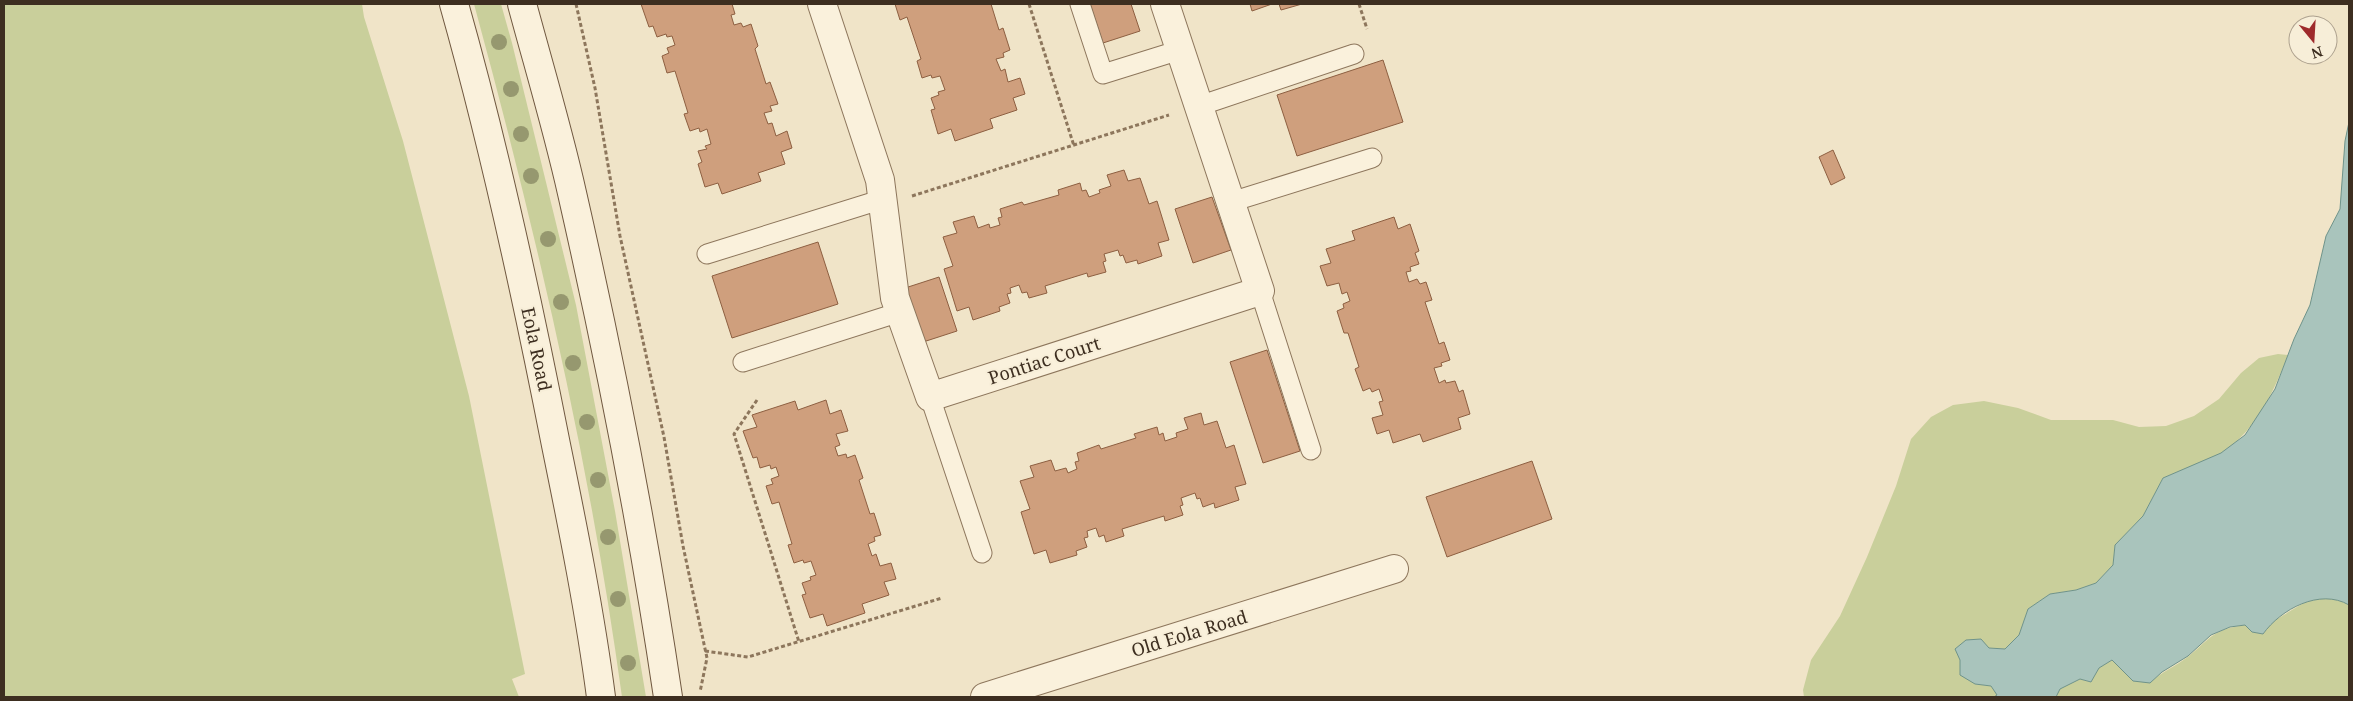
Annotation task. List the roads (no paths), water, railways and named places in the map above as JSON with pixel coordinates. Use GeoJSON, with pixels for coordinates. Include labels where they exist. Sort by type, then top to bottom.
{"type":"FeatureCollection","features":[{"type":"Feature","properties":{"kind":"street","name":"Eola Road"},"geometry":{"type":"LineString","coordinates":[[454,4],[505,204],[540,362],[571,520],[602,697]]}},
{"type":"Feature","properties":{"kind":"street"},"geometry":{"type":"LineString","coordinates":[[522,4],[572,191],[609,360],[651,586],[668,697]]}},
{"type":"Feature","properties":{"kind":"street"},"geometry":{"type":"LineString","coordinates":[[822,4],[880,180],[894,199],[895,298],[930,397]]}},
{"type":"Feature","properties":{"kind":"street"},"geometry":{"type":"LineString","coordinates":[[1165,4],[1180,50],[1189,109],[1231,202],[1260,291]]}},
{"type":"Feature","properties":{"kind":"street","name":"Pontiac Court"},"geometry":{"type":"LineString","coordinates":[[930,397],[1260,291]]}},
{"type":"Feature","properties":{"kind":"street","name":"Old Eola Road"},"geometry":{"type":"LineString","coordinates":[[985,697],[1394,568]]}},
{"type":"Feature","properties":{"kind":"lane"},"geometry":{"type":"LineString","coordinates":[[1080,4],[1103,74],[1180,50]]}},
{"type":"Feature","properties":{"kind":"lane"},"geometry":{"type":"LineString","coordinates":[[1189,109],[1354,54]]}},
{"type":"Feature","properties":{"kind":"lane"},"geometry":{"type":"LineString","coordinates":[[1231,202],[1372,158]]}},
{"type":"Feature","properties":{"kind":"lane"},"geometry":{"type":"LineString","coordinates":[[707,254],[894,199]]}},
{"type":"Feature","properties":{"kind":"lane"},"geometry":{"type":"LineString","coordinates":[[1260,291],[1310,450]]}},
{"type":"Feature","properties":{"kind":"lane"},"geometry":{"type":"LineString","coordinates":[[743,362],[900,312]]}},
{"type":"Feature","properties":{"kind":"lane"},"geometry":{"type":"LineString","coordinates":[[930,397],[982,553]]}},
{"type":"Feature","properties":{"kind":"water"},"geometry":{"type":"Polygon","coordinates":[[[2349,122],[2349,605],[2338,600],[2326,599],[2302,604],[2290,609],[2263,634],[2252,632],[2245,625],[2230,627],[2211,635],[2188,656],[2162,672],[2150,683],[2133,681],[2112,660],[2099,668],[2091,682],[2080,679],[2060,689],[2056,697],[1994,697],[1997,695],[1991,686],[1975,684],[1960,675],[1960,660],[1955,649],[1966,640],[1981,639],[1989,648],[2005,649],[2019,635],[2028,609],[2050,594],[2076,590],[2096,583],[2113,565],[2115,545],[2143,516],[2163,478],[2221,453],[2245,435],[2275,389],[2294,339],[2310,305],[2326,236],[2340,209],[2345,141],[2349,122]]]}}]}
